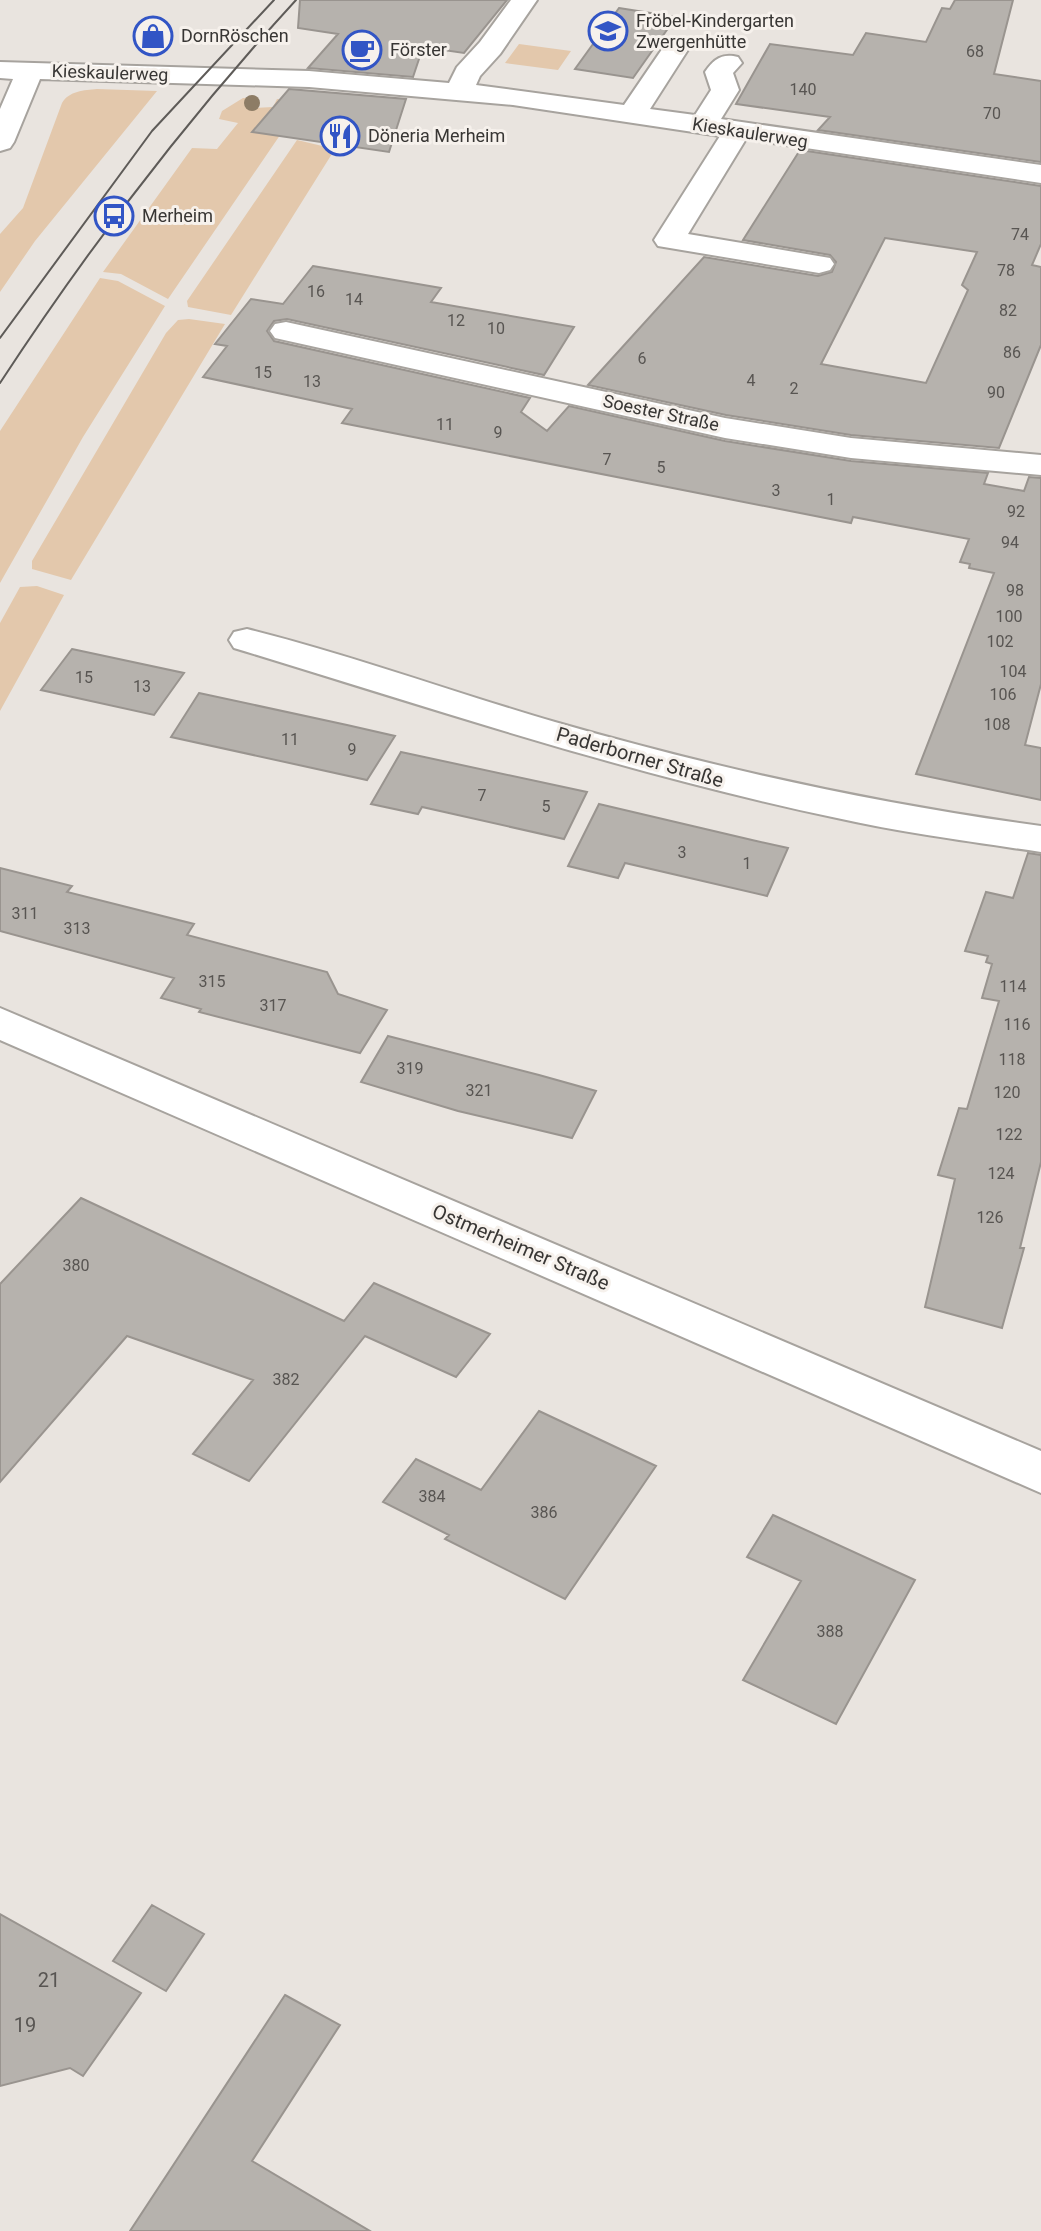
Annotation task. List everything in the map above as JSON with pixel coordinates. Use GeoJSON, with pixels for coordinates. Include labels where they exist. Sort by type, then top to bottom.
{"type":"FeatureCollection","features":[{"type":"Feature","properties":{"kind":"street"},"geometry":{"type":"LineString","coordinates":[[459,92],[467,73],[490,48],[524,0]]}},
{"type":"Feature","properties":{"kind":"street"},"geometry":{"type":"LineString","coordinates":[[632,114],[678,45]]}},
{"type":"Feature","properties":{"kind":"street"},"geometry":{"type":"LineString","coordinates":[[702,126],[725,90],[719,72],[728,63]]}},
{"type":"Feature","properties":{"kind":"street","name":"Kieskaulerweg"},"geometry":{"type":"LineString","coordinates":[[0,70],[309,79],[459,92],[1041,174]]}},
{"type":"Feature","properties":{"kind":"street"},"geometry":{"type":"LineString","coordinates":[[0,142],[30,70]]}},
{"type":"Feature","properties":{"kind":"street"},"geometry":{"type":"LineString","coordinates":[[736,132],[669,240],[819,264]]}},
{"type":"Feature","properties":{"kind":"street","name":"Soester Straße"},"geometry":{"type":"LineString","coordinates":[[286,331],[694,421],[791,439],[1041,465]]}},
{"type":"Feature","properties":{"kind":"street","name":"Paderborner Straße"},"geometry":{"type":"LineString","coordinates":[[247,640],[637,759],[781,796],[963,830],[1041,839]]}},
{"type":"Feature","properties":{"kind":"street","name":"Ostmerheimer Straße"},"geometry":{"type":"LineString","coordinates":[[0,1023],[1041,1473]]}},
{"type":"Feature","properties":{"kind":"shaded area"},"geometry":{"type":"Polygon","coordinates":[[[519,44],[571,51],[558,70],[505,63],[519,44]]]}},
{"type":"Feature","properties":{"kind":"shaded area"},"geometry":{"type":"Polygon","coordinates":[[[97,89],[157,91],[35,241],[0,292],[0,234],[23,208],[62,103],[73,94],[97,89]]]}},
{"type":"Feature","properties":{"kind":"shaded area"},"geometry":{"type":"Polygon","coordinates":[[[243,98],[250,98],[254,108],[273,107],[277,99],[304,100],[168,299],[121,274],[103,272],[192,148],[217,149],[238,123],[219,119],[222,111],[243,98]]]}},
{"type":"Feature","properties":{"kind":"shaded area"},"geometry":{"type":"Polygon","coordinates":[[[297,140],[335,149],[231,315],[188,307],[187,301],[297,140]]]}},
{"type":"Feature","properties":{"kind":"shaded area"},"geometry":{"type":"Polygon","coordinates":[[[100,278],[118,281],[165,306],[83,437],[0,583],[0,431],[100,278]]]}},
{"type":"Feature","properties":{"kind":"shaded area"},"geometry":{"type":"Polygon","coordinates":[[[178,320],[225,324],[71,580],[32,569],[32,561],[166,333],[178,320]]]}},
{"type":"Feature","properties":{"kind":"shaded area"},"geometry":{"type":"Polygon","coordinates":[[[37,586],[64,595],[0,711],[0,623],[20,587],[37,586]]]}},
{"type":"Feature","properties":{"kind":"building"},"geometry":{"type":"Polygon","coordinates":[[[300,0],[507,0],[464,53],[423,47],[413,77],[308,68],[338,34],[298,28],[300,0]]]}},
{"type":"Feature","properties":{"kind":"building"},"geometry":{"type":"Polygon","coordinates":[[[955,0],[1013,0],[994,74],[1041,81],[1041,162],[818,130],[830,117],[736,104],[770,44],[853,55],[866,33],[926,42],[942,8],[950,9],[955,0]]]}},
{"type":"Feature","properties":{"kind":"building"},"geometry":{"type":"Polygon","coordinates":[[[619,8],[676,17],[633,78],[575,69],[619,8]]]}},
{"type":"Feature","properties":{"kind":"building"},"geometry":{"type":"Polygon","coordinates":[[[289,89],[406,99],[389,152],[252,132],[289,89]]]}},
{"type":"Feature","properties":{"kind":"building"},"geometry":{"type":"Polygon","coordinates":[[[800,150],[1041,186],[1041,244],[1032,265],[1041,267],[1041,345],[999,448],[851,435],[726,415],[588,385],[704,257],[818,276],[832,272],[836,262],[830,255],[743,240],[800,150]],[[885,238],[821,364],[926,383],[968,290],[962,285],[977,252],[885,238]]]}},
{"type":"Feature","properties":{"kind":"building"},"geometry":{"type":"Polygon","coordinates":[[[313,266],[441,288],[431,302],[574,327],[544,375],[287,319],[274,321],[267,331],[274,341],[530,398],[521,412],[547,431],[569,406],[725,441],[851,461],[988,473],[984,484],[1024,491],[1029,477],[1041,478],[1041,684],[1025,745],[1041,748],[1041,800],[916,774],[994,573],[969,568],[970,564],[960,562],[969,539],[853,517],[851,523],[342,423],[352,409],[203,377],[227,346],[215,344],[251,299],[283,304],[313,266]]]}},
{"type":"Feature","properties":{"kind":"building"},"geometry":{"type":"Polygon","coordinates":[[[72,649],[184,673],[154,715],[41,690],[72,649]]]}},
{"type":"Feature","properties":{"kind":"building"},"geometry":{"type":"Polygon","coordinates":[[[199,693],[395,736],[367,780],[171,737],[199,693]]]}},
{"type":"Feature","properties":{"kind":"building"},"geometry":{"type":"Polygon","coordinates":[[[401,752],[587,792],[564,839],[422,807],[418,814],[371,804],[401,752]]]}},
{"type":"Feature","properties":{"kind":"building"},"geometry":{"type":"Polygon","coordinates":[[[599,804],[788,848],[767,896],[625,863],[618,878],[568,866],[599,804]]]}},
{"type":"Feature","properties":{"kind":"building"},"geometry":{"type":"Polygon","coordinates":[[[1028,853],[1041,855],[1041,1162],[1020,1248],[1024,1248],[1002,1328],[925,1307],[955,1179],[938,1175],[959,1108],[967,1109],[999,1001],[982,998],[992,964],[986,962],[988,956],[965,951],[986,892],[1013,898],[1028,853]]]}},
{"type":"Feature","properties":{"kind":"building"},"geometry":{"type":"Polygon","coordinates":[[[0,868],[72,886],[67,892],[194,924],[187,935],[327,972],[338,994],[387,1010],[360,1053],[199,1012],[201,1009],[161,998],[174,978],[0,931],[0,868]]]}},
{"type":"Feature","properties":{"kind":"building"},"geometry":{"type":"Polygon","coordinates":[[[388,1036],[596,1091],[572,1138],[458,1111],[361,1082],[388,1036]]]}},
{"type":"Feature","properties":{"kind":"building"},"geometry":{"type":"Polygon","coordinates":[[[81,1198],[344,1321],[374,1283],[490,1334],[456,1377],[365,1336],[249,1481],[193,1454],[253,1380],[127,1336],[0,1482],[0,1284],[81,1198]]]}},
{"type":"Feature","properties":{"kind":"building"},"geometry":{"type":"Polygon","coordinates":[[[539,1411],[656,1466],[565,1599],[445,1539],[449,1535],[383,1502],[416,1459],[481,1490],[539,1411]]]}},
{"type":"Feature","properties":{"kind":"building"},"geometry":{"type":"Polygon","coordinates":[[[773,1515],[915,1580],[836,1724],[743,1680],[801,1581],[747,1557],[773,1515]]]}},
{"type":"Feature","properties":{"kind":"building"},"geometry":{"type":"Polygon","coordinates":[[[152,1905],[204,1934],[166,1991],[113,1961],[152,1905]]]}},
{"type":"Feature","properties":{"kind":"building"},"geometry":{"type":"Polygon","coordinates":[[[0,1914],[141,1993],[83,2076],[70,2068],[0,2086],[0,1914]]]}},
{"type":"Feature","properties":{"kind":"building"},"geometry":{"type":"Polygon","coordinates":[[[285,1995],[340,2025],[252,2161],[370,2231],[130,2231],[285,1995]]]}},
{"type":"Feature","properties":{"kind":"tram line"},"geometry":{"type":"LineString","coordinates":[[0,338],[152,131],[274,0]]}},
{"type":"Feature","properties":{"kind":"tram line"},"geometry":{"type":"LineString","coordinates":[[0,383],[68,283],[177,138],[296,0]]}},
{"type":"Feature","properties":{"kind":"place","name":"Fröbel-Kindergarten Zwergenhütte"},"geometry":{"type":"Point","coordinates":[608,31]}},
{"type":"Feature","properties":{"kind":"place","name":"DornRöschen"},"geometry":{"type":"Point","coordinates":[153,36]}},
{"type":"Feature","properties":{"kind":"place","name":"Förster"},"geometry":{"type":"Point","coordinates":[362,50]}},
{"type":"Feature","properties":{"kind":"place","name":"Döneria Merheim"},"geometry":{"type":"Point","coordinates":[340,136]}},
{"type":"Feature","properties":{"kind":"place","name":"Merheim"},"geometry":{"type":"Point","coordinates":[114,216]}}]}
